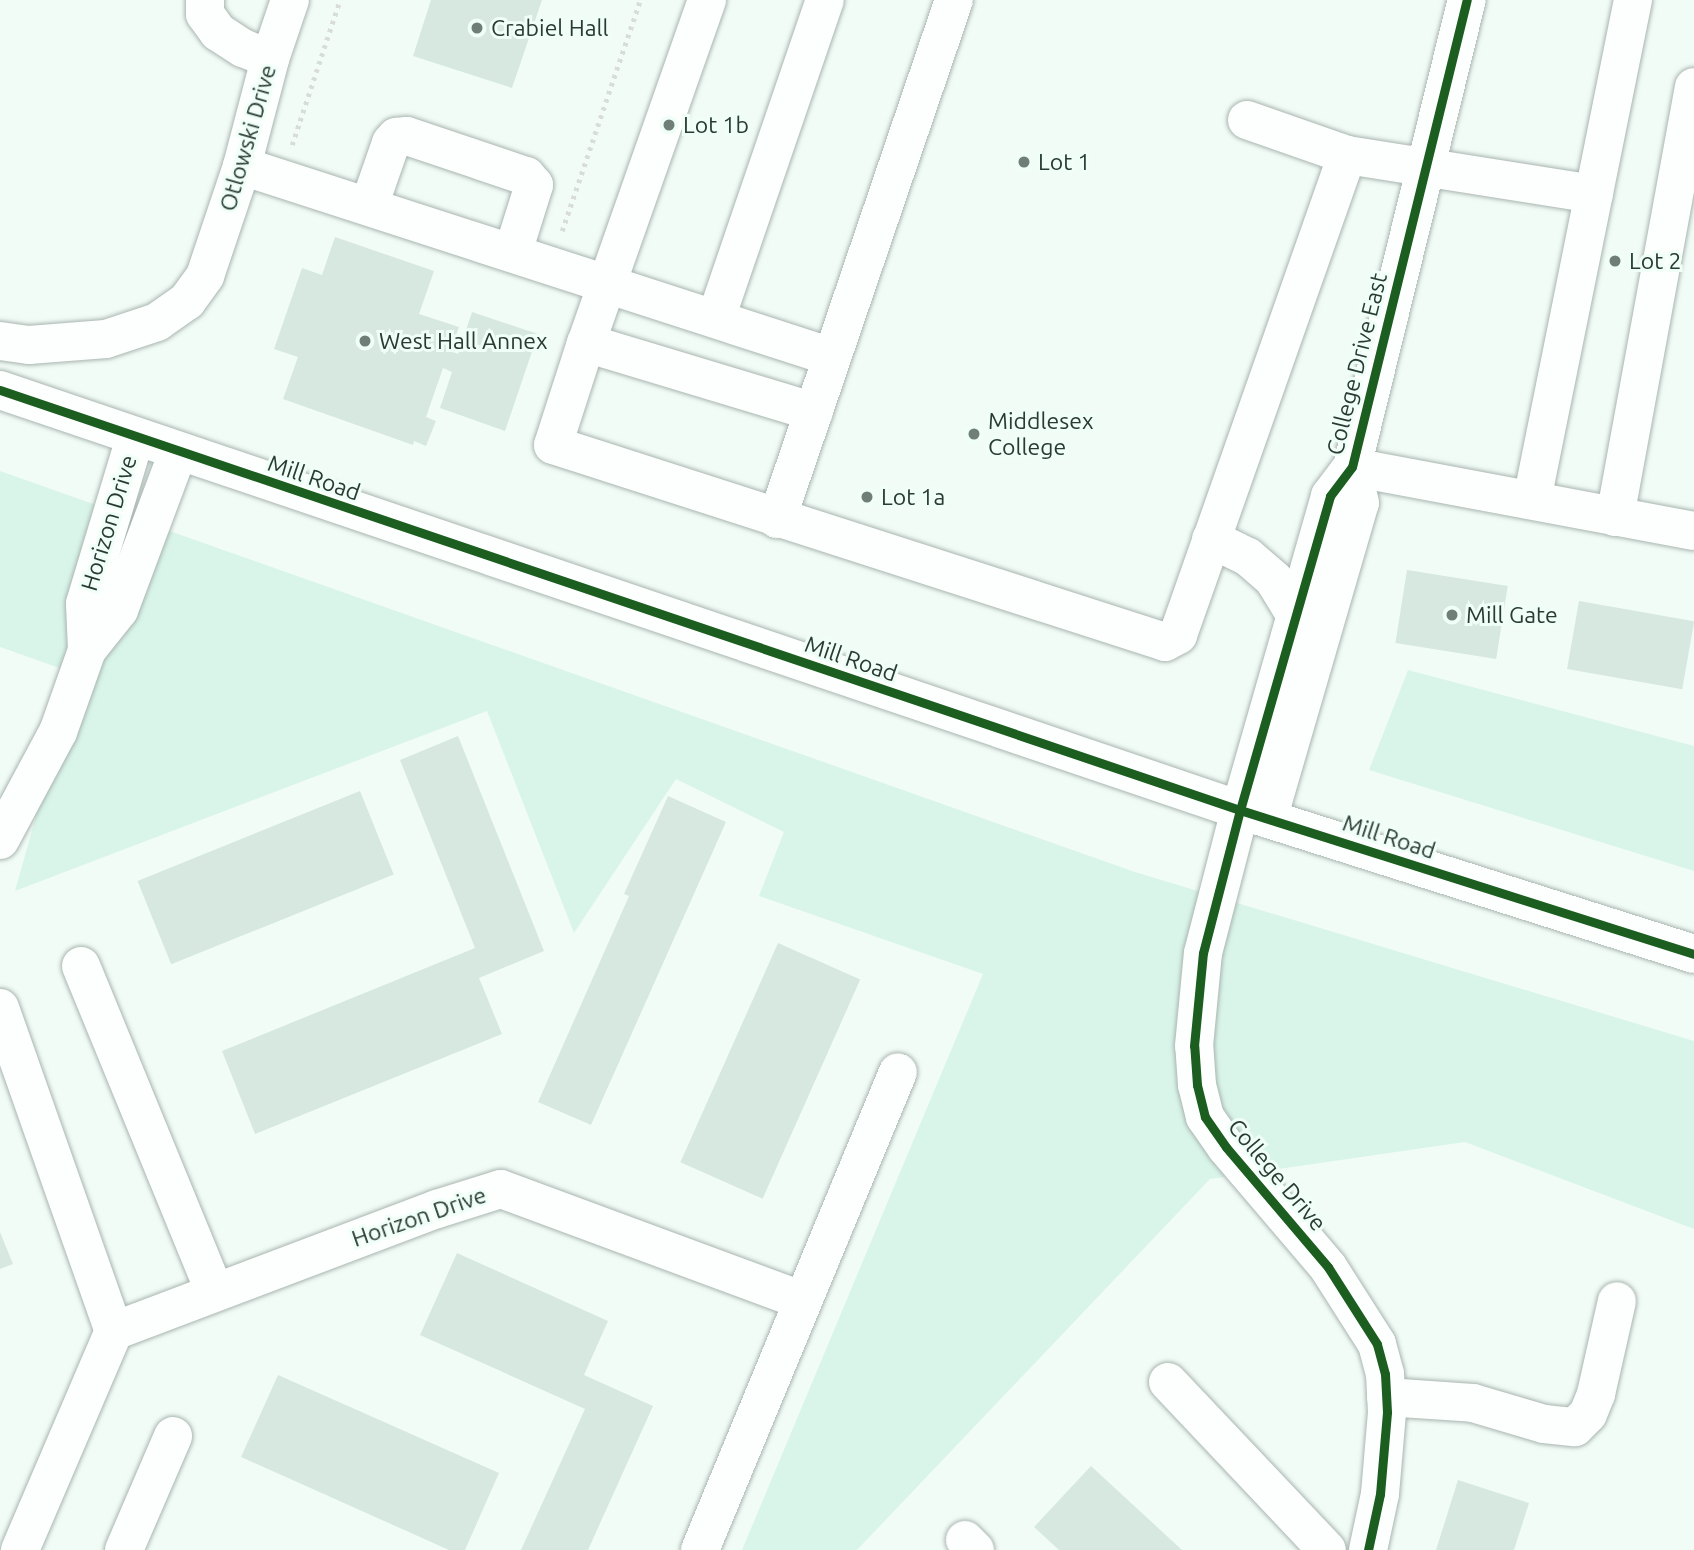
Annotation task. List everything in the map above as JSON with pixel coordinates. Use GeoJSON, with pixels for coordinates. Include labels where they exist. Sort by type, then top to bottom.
{"type":"FeatureCollection","features":[{"type":"Feature","properties":{"kind":"street"},"geometry":{"type":"LineString","coordinates":[[205,0],[205,14],[218,32],[243,48],[270,59]]}},
{"type":"Feature","properties":{"kind":"street","name":"Otlowski Drive"},"geometry":{"type":"LineString","coordinates":[[0,341],[29,345],[106,339],[157,322],[187,301],[205,276],[242,166],[270,59],[290,0]]}},
{"type":"Feature","properties":{"kind":"street"},"geometry":{"type":"LineString","coordinates":[[707,0],[586,343],[553,445],[1165,642],[1178,635],[1347,155]]}},
{"type":"Feature","properties":{"kind":"street"},"geometry":{"type":"LineString","coordinates":[[716,318],[825,0]]}},
{"type":"Feature","properties":{"kind":"street"},"geometry":{"type":"LineString","coordinates":[[777,519],[954,0]]}},
{"type":"Feature","properties":{"kind":"street","name":"College Drive East"},"geometry":{"type":"LineString","coordinates":[[1254,815],[1331,549],[1331,496],[1352,467],[1467,0]]}},
{"type":"Feature","properties":{"kind":"street"},"geometry":{"type":"LineString","coordinates":[[1532,500],[1633,0]]}},
{"type":"Feature","properties":{"kind":"street"},"geometry":{"type":"LineString","coordinates":[[1615,517],[1694,87]]}},
{"type":"Feature","properties":{"kind":"street"},"geometry":{"type":"LineString","coordinates":[[1247,120],[1347,155],[1594,194]]}},
{"type":"Feature","properties":{"kind":"street"},"geometry":{"type":"LineString","coordinates":[[369,206],[391,143],[396,137],[407,136],[526,176],[534,185],[513,252]]}},
{"type":"Feature","properties":{"kind":"street"},"geometry":{"type":"LineString","coordinates":[[242,166],[832,357]]}},
{"type":"Feature","properties":{"kind":"street"},"geometry":{"type":"LineString","coordinates":[[586,343],[814,412]]}},
{"type":"Feature","properties":{"kind":"street","name":"Mill Road"},"geometry":{"type":"LineString","coordinates":[[0,390],[135,438],[1254,815],[1694,954]]}},
{"type":"Feature","properties":{"kind":"street","name":"Horizon Drive"},"geometry":{"type":"LineString","coordinates":[[87,650],[85,604],[135,438]]}},
{"type":"Feature","properties":{"kind":"street","name":"Horizon Drive"},"geometry":{"type":"LineString","coordinates":[[0,840],[58,732],[87,650],[119,610],[178,452]]}},
{"type":"Feature","properties":{"kind":"street"},"geometry":{"type":"LineString","coordinates":[[1352,467],[1694,531]]}},
{"type":"Feature","properties":{"kind":"street"},"geometry":{"type":"LineString","coordinates":[[1211,540],[1257,565],[1274,580],[1296,615]]}},
{"type":"Feature","properties":{"kind":"street","name":"College Drive East"},"geometry":{"type":"LineString","coordinates":[[1254,815],[1296,615],[1331,549]]}},
{"type":"Feature","properties":{"kind":"street","name":"College Drive"},"geometry":{"type":"LineString","coordinates":[[1254,815],[1203,953],[1194,1046],[1197,1086],[1205,1117],[1226,1147],[1328,1267],[1377,1345],[1385,1374],[1386,1397],[1380,1494],[1368,1550]]}},
{"type":"Feature","properties":{"kind":"street"},"geometry":{"type":"LineString","coordinates":[[80,966],[215,1292]]}},
{"type":"Feature","properties":{"kind":"street"},"geometry":{"type":"LineString","coordinates":[[0,1008],[114,1331],[20,1550]]}},
{"type":"Feature","properties":{"kind":"street"},"geometry":{"type":"LineString","coordinates":[[700,1550],[898,1072]]}},
{"type":"Feature","properties":{"kind":"street","name":"Horizon Drive"},"geometry":{"type":"LineString","coordinates":[[114,1331],[437,1209],[501,1189],[803,1301]]}},
{"type":"Feature","properties":{"kind":"street"},"geometry":{"type":"LineString","coordinates":[[1386,1397],[1473,1403],[1544,1424],[1575,1427],[1588,1414],[1596,1394],[1617,1301]]}},
{"type":"Feature","properties":{"kind":"street"},"geometry":{"type":"LineString","coordinates":[[1168,1382],[1327,1550]]}},
{"type":"Feature","properties":{"kind":"street"},"geometry":{"type":"LineString","coordinates":[[124,1550],[173,1436]]}},
{"type":"Feature","properties":{"kind":"path"},"geometry":{"type":"LineString","coordinates":[[292,145],[340,0]]}},
{"type":"Feature","properties":{"kind":"path"},"geometry":{"type":"LineString","coordinates":[[558,242],[640,0]]}},
{"type":"Feature","properties":{"kind":"green space"},"geometry":{"type":"Polygon","coordinates":[[[0,471],[1135,872],[1694,1041],[1694,1229],[1465,1142],[1210,1179],[857,1550],[742,1550],[983,974],[759,896],[784,832],[676,779],[574,933],[487,711],[15,891],[76,674],[0,647],[0,471]]]}},
{"type":"Feature","properties":{"kind":"green space"},"geometry":{"type":"Polygon","coordinates":[[[1408,670],[1694,746],[1694,871],[1369,770],[1408,670]]]}},
{"type":"Feature","properties":{"kind":"building","name":"Crabiel Hall"},"geometry":{"type":"Polygon","coordinates":[[[431,0],[542,0],[512,88],[413,56],[431,0]]]}},
{"type":"Feature","properties":{"kind":"building","name":"West Hall Annex"},"geometry":{"type":"Polygon","coordinates":[[[335,237],[434,271],[419,314],[459,327],[450,351],[458,354],[472,312],[538,334],[505,431],[440,408],[452,372],[443,368],[426,417],[436,421],[426,446],[414,441],[413,445],[283,399],[298,357],[274,349],[302,268],[322,275],[335,237]]]}},
{"type":"Feature","properties":{"kind":"building","name":"Mill Gate"},"geometry":{"type":"Polygon","coordinates":[[[1407,570],[1508,586],[1496,659],[1395,643],[1407,570]]]}},
{"type":"Feature","properties":{"kind":"building"},"geometry":{"type":"Polygon","coordinates":[[[1579,601],[1694,621],[1682,689],[1567,669],[1579,601]]]}},
{"type":"Feature","properties":{"kind":"building"},"geometry":{"type":"Polygon","coordinates":[[[458,736],[544,951],[479,978],[502,1034],[255,1134],[222,1051],[475,948],[400,760],[458,736]]]}},
{"type":"Feature","properties":{"kind":"building"},"geometry":{"type":"Polygon","coordinates":[[[360,791],[394,874],[171,964],[137,881],[360,791]]]}},
{"type":"Feature","properties":{"kind":"building"},"geometry":{"type":"Polygon","coordinates":[[[668,796],[726,822],[591,1125],[538,1102],[629,896],[624,894],[668,796]]]}},
{"type":"Feature","properties":{"kind":"building"},"geometry":{"type":"Polygon","coordinates":[[[778,943],[860,980],[763,1199],[680,1162],[778,943]]]}},
{"type":"Feature","properties":{"kind":"building"},"geometry":{"type":"Polygon","coordinates":[[[0,1232],[13,1264],[0,1269],[0,1232]]]}},
{"type":"Feature","properties":{"kind":"building"},"geometry":{"type":"Polygon","coordinates":[[[457,1253],[608,1321],[584,1375],[653,1406],[588,1550],[521,1550],[585,1409],[420,1335],[457,1253]]]}},
{"type":"Feature","properties":{"kind":"building"},"geometry":{"type":"Polygon","coordinates":[[[278,1375],[499,1473],[465,1550],[449,1550],[241,1457],[278,1375]]]}},
{"type":"Feature","properties":{"kind":"building"},"geometry":{"type":"Polygon","coordinates":[[[1091,1466],[1182,1550],[1059,1550],[1034,1527],[1091,1466]]]}},
{"type":"Feature","properties":{"kind":"building"},"geometry":{"type":"Polygon","coordinates":[[[1458,1480],[1529,1503],[1514,1550],[1436,1550],[1458,1480]]]}},
{"type":"Feature","properties":{"kind":"cycle path"},"geometry":{"type":"LineString","coordinates":[[1368,1550],[1380,1494],[1387,1412],[1385,1374],[1377,1344],[1328,1267],[1226,1147],[1205,1117],[1197,1085],[1194,1046],[1203,953],[1240,810],[1330,496],[1352,467],[1467,0]]}},
{"type":"Feature","properties":{"kind":"cycle path"},"geometry":{"type":"LineString","coordinates":[[0,390],[1240,810],[1694,954]]}},
{"type":"Feature","properties":{"kind":"place","name":"Crabiel Hall"},"geometry":{"type":"Point","coordinates":[477,28]}},
{"type":"Feature","properties":{"kind":"place","name":"Lot 1b"},"geometry":{"type":"Point","coordinates":[669,125]}},
{"type":"Feature","properties":{"kind":"place","name":"Lot 1"},"geometry":{"type":"Point","coordinates":[1024,162]}},
{"type":"Feature","properties":{"kind":"place","name":"Lot 2"},"geometry":{"type":"Point","coordinates":[1615,261]}},
{"type":"Feature","properties":{"kind":"place","name":"West Hall Annex"},"geometry":{"type":"Point","coordinates":[365,341]}},
{"type":"Feature","properties":{"kind":"place","name":"Middlesex College"},"geometry":{"type":"Point","coordinates":[974,434]}},
{"type":"Feature","properties":{"kind":"place","name":"Lot 1a"},"geometry":{"type":"Point","coordinates":[867,497]}},
{"type":"Feature","properties":{"kind":"place","name":"Mill Gate"},"geometry":{"type":"Point","coordinates":[1452,615]}}]}
